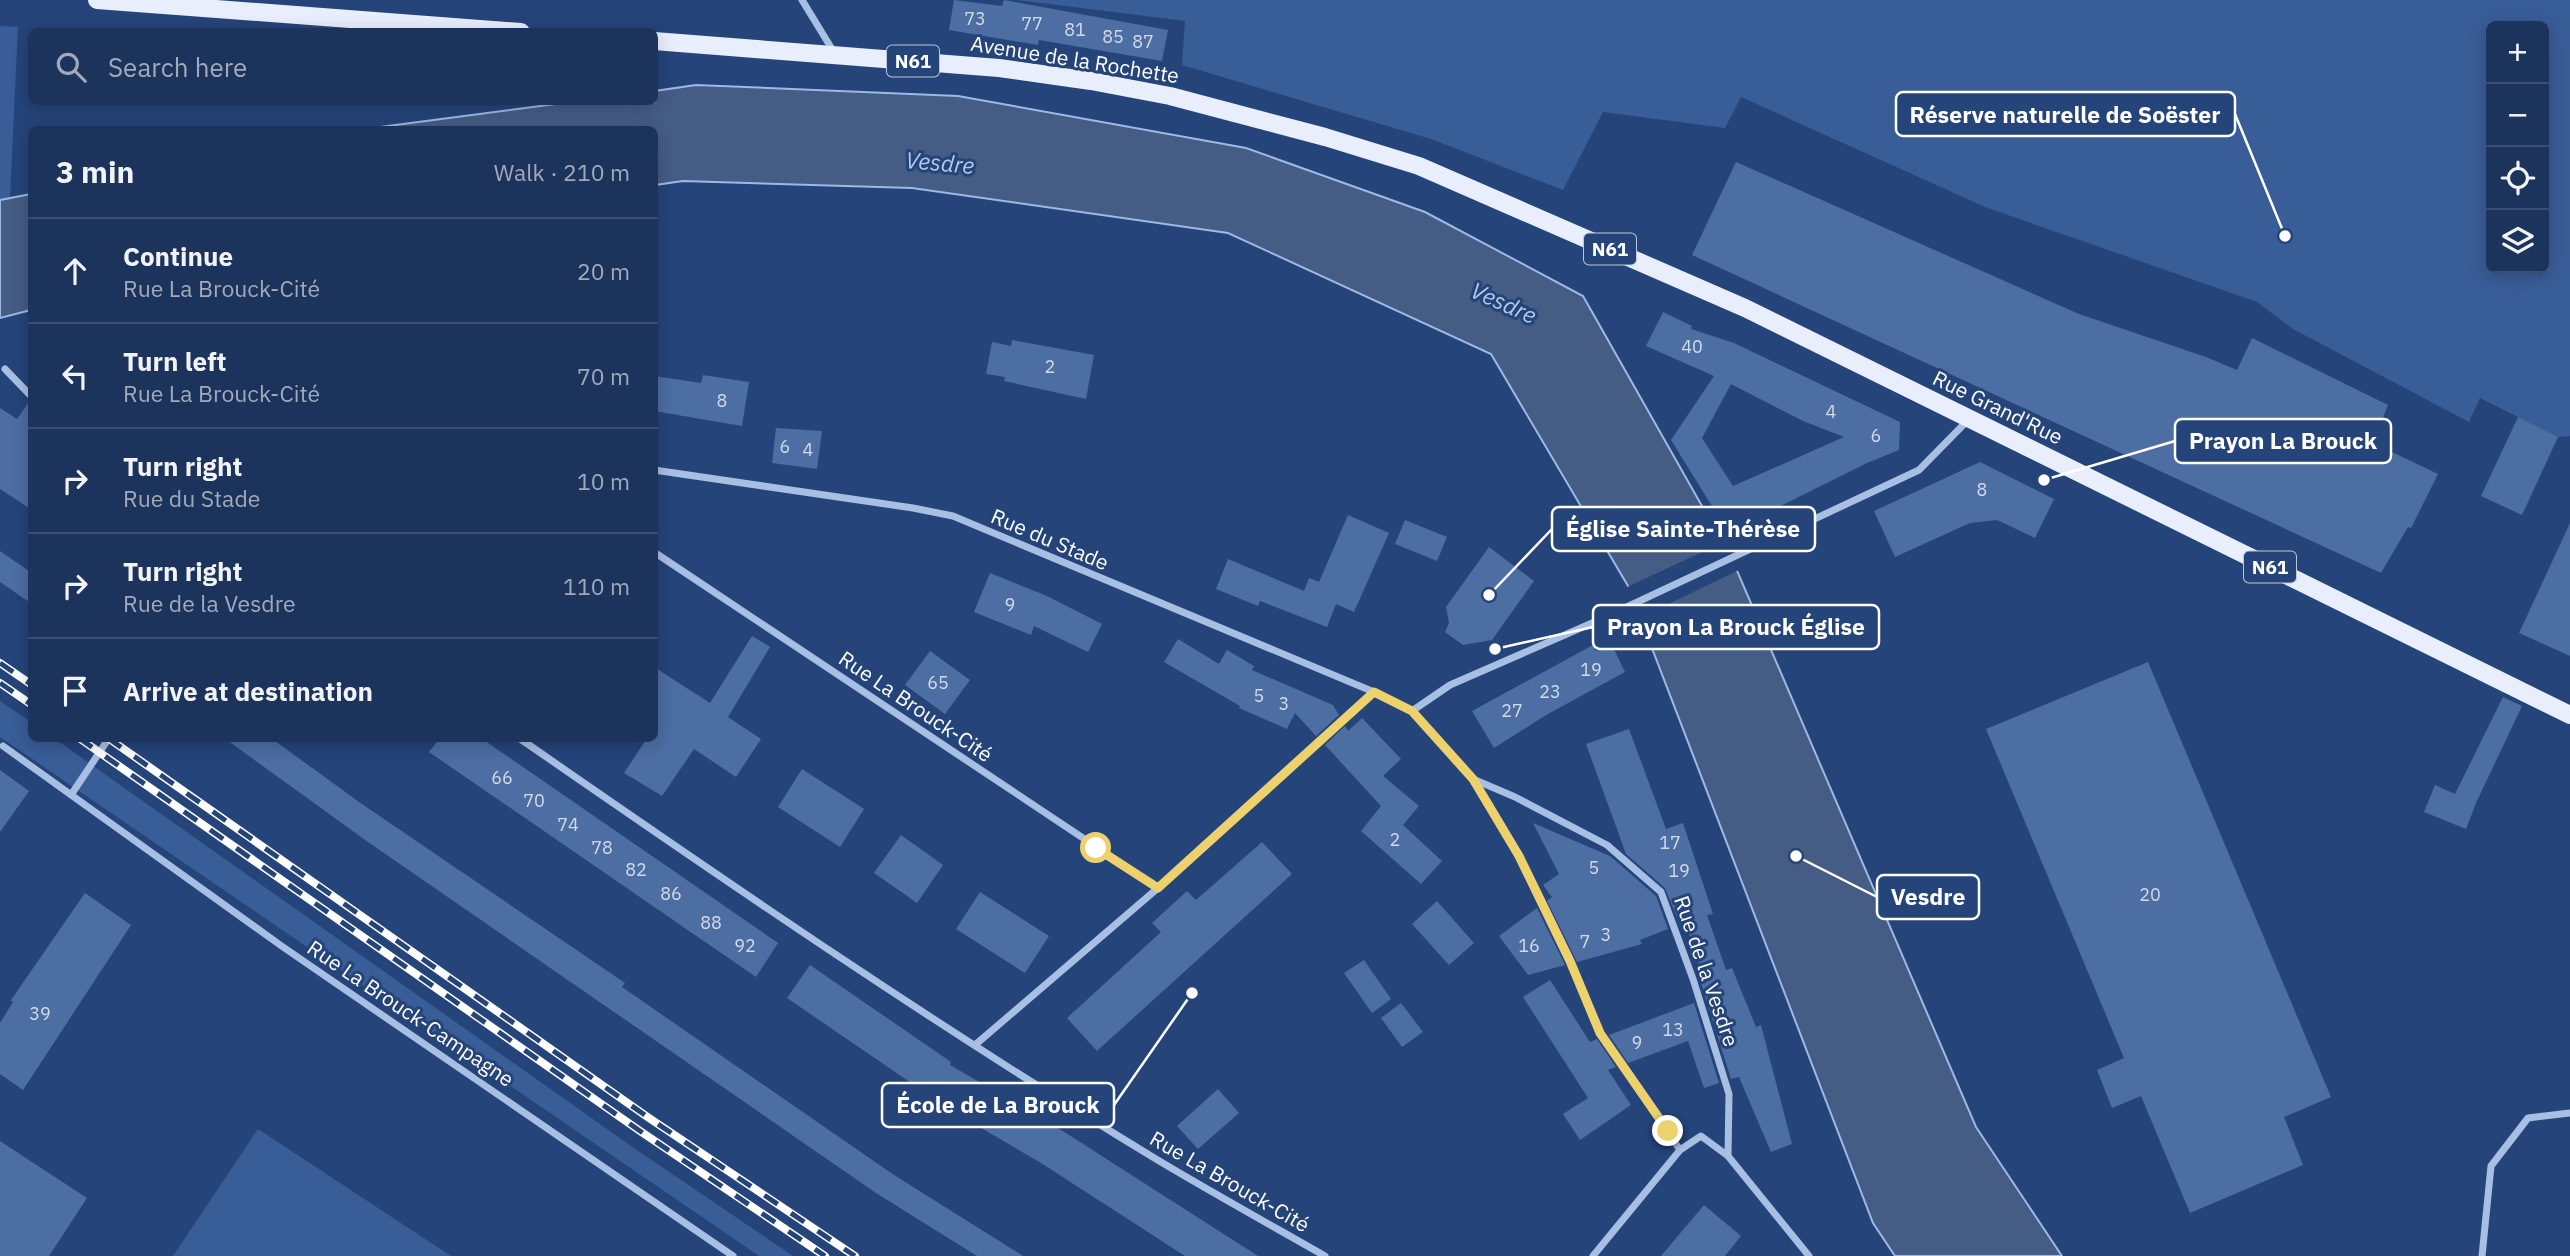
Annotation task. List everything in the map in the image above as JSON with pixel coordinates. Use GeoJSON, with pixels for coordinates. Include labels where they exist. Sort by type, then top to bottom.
{"type":"FeatureCollection","features":[{"type":"Feature","properties":{"kind":"main road"},"geometry":{"type":"LineString","coordinates":[[97,0],[468,28]]}},
{"type":"Feature","properties":{"kind":"main road","name":"Avenue de la Rochette"},"geometry":{"type":"LineString","coordinates":[[658,41],[999,68],[1170,96],[1325,137],[1419,166],[1745,308]]}},
{"type":"Feature","properties":{"kind":"main road","name":"Rue Grand'Rue"},"geometry":{"type":"LineString","coordinates":[[1745,308],[2570,715]]}},
{"type":"Feature","properties":{"kind":"street"},"geometry":{"type":"LineString","coordinates":[[802,0],[835,55]]}},
{"type":"Feature","properties":{"kind":"street"},"geometry":{"type":"LineString","coordinates":[[5,369],[28,393]]}},
{"type":"Feature","properties":{"kind":"street"},"geometry":{"type":"LineString","coordinates":[[1412,711],[1450,685],[1739,556],[1919,470],[1970,418]]}},
{"type":"Feature","properties":{"kind":"street","name":"Rue du Stade"},"geometry":{"type":"LineString","coordinates":[[658,471],[953,516],[1374,692],[1412,711]]}},
{"type":"Feature","properties":{"kind":"street","name":"Rue La Brouck-Cité"},"geometry":{"type":"LineString","coordinates":[[658,555],[1158,888]]}},
{"type":"Feature","properties":{"kind":"street"},"geometry":{"type":"LineString","coordinates":[[975,1045],[1158,888],[1374,692]]}},
{"type":"Feature","properties":{"kind":"street","name":"Rue de la Vesdre"},"geometry":{"type":"LineString","coordinates":[[1412,711],[1473,779],[1519,856],[1570,961],[1600,1033],[1680,1150]]}},
{"type":"Feature","properties":{"kind":"street"},"geometry":{"type":"LineString","coordinates":[[71,796],[106,742]]}},
{"type":"Feature","properties":{"kind":"street","name":"Rue La Brouck-Cité"},"geometry":{"type":"LineString","coordinates":[[525,742],[724,879],[975,1045],[1157,1159],[1325,1256]]}},
{"type":"Feature","properties":{"kind":"street","name":"Rue La Brouck-Campagne"},"geometry":{"type":"LineString","coordinates":[[3,746],[284,947],[733,1256]]}},
{"type":"Feature","properties":{"kind":"street","name":"Rue de la Vesdre"},"geometry":{"type":"LineString","coordinates":[[1473,779],[1515,797],[1607,845],[1661,892],[1693,979],[1730,1094],[1728,1156]]}},
{"type":"Feature","properties":{"kind":"street"},"geometry":{"type":"LineString","coordinates":[[2482,1256],[2491,1166],[2528,1118],[2570,1113]]}},
{"type":"Feature","properties":{"kind":"street"},"geometry":{"type":"LineString","coordinates":[[1593,1256],[1680,1150],[1701,1136],[1728,1156],[1809,1256]]}},
{"type":"Feature","properties":{"kind":"shaded area"},"geometry":{"type":"Polygon","coordinates":[[[1017,0],[2570,0],[2570,436],[2558,437],[2480,398],[2469,422],[2293,329],[2257,302],[1985,207],[1741,97],[1725,128],[1603,112],[1563,190],[1431,139],[1182,65],[1185,21],[1017,0]]]}},
{"type":"Feature","properties":{"kind":"shaded area"},"geometry":{"type":"Polygon","coordinates":[[[0,26],[18,27],[10,198],[0,200],[0,26]]]}},
{"type":"Feature","properties":{"kind":"shaded area"},"geometry":{"type":"Polygon","coordinates":[[[0,701],[28,720],[28,742],[59,742],[631,1146],[793,1256],[759,1256],[0,737],[0,701]]]}},
{"type":"Feature","properties":{"kind":"shaded area"},"geometry":{"type":"Polygon","coordinates":[[[258,1129],[451,1256],[173,1256],[258,1129]]]}},
{"type":"Feature","properties":{"kind":"water","name":"Vesdre"},"geometry":{"type":"Polygon","coordinates":[[[696,85],[958,96],[1246,148],[1425,212],[1583,296],[1732,559],[1976,1127],[2062,1256],[1895,1256],[1873,1223],[1628,586],[1491,354],[1228,233],[912,188],[683,181],[658,185],[658,126],[388,126],[548,105],[658,105],[658,91],[696,85]]]}},
{"type":"Feature","properties":{"kind":"water"},"geometry":{"type":"Polygon","coordinates":[[[28,195],[28,311],[0,318],[0,200],[28,195]]]}},
{"type":"Feature","properties":{"kind":"pier"},"geometry":{"type":"Polygon","coordinates":[[[1726,541],[1741,569],[1637,619],[1625,588],[1726,541]]]}},
{"type":"Feature","properties":{"kind":"building"},"geometry":{"type":"Polygon","coordinates":[[[954,0],[1002,6],[1004,0],[1168,30],[1162,61],[1039,40],[1038,45],[949,30],[954,0]]]}},
{"type":"Feature","properties":{"kind":"building"},"geometry":{"type":"Polygon","coordinates":[[[1736,162],[2079,314],[2237,370],[2252,338],[2388,405],[2373,443],[2438,474],[2411,528],[2408,527],[2381,573],[1692,255],[1736,162]]]}},
{"type":"Feature","properties":{"kind":"building"},"geometry":{"type":"Polygon","coordinates":[[[1663,312],[1692,326],[1691,329],[1734,343],[1900,422],[1899,450],[1867,463],[1728,532],[1671,440],[1714,376],[1646,346],[1663,312]],[[1731,384],[1702,438],[1733,486],[1844,437],[1803,421],[1731,384]]]}},
{"type":"Feature","properties":{"kind":"building"},"geometry":{"type":"Polygon","coordinates":[[[1012,340],[1094,355],[1086,399],[1004,381],[1005,377],[986,374],[992,342],[1011,346],[1012,340]]]}},
{"type":"Feature","properties":{"kind":"building"},"geometry":{"type":"Polygon","coordinates":[[[703,375],[749,382],[742,426],[658,412],[658,377],[701,383],[703,375]]]}},
{"type":"Feature","properties":{"kind":"building"},"geometry":{"type":"Polygon","coordinates":[[[28,403],[28,507],[0,489],[0,408],[17,419],[28,403]]]}},
{"type":"Feature","properties":{"kind":"building"},"geometry":{"type":"Polygon","coordinates":[[[2518,417],[2558,437],[2522,515],[2481,496],[2518,417]]]}},
{"type":"Feature","properties":{"kind":"building"},"geometry":{"type":"Polygon","coordinates":[[[776,428],[822,431],[817,469],[772,463],[776,428]]]}},
{"type":"Feature","properties":{"kind":"building"},"geometry":{"type":"Polygon","coordinates":[[[1980,462],[2054,499],[2035,538],[1997,520],[1970,523],[1895,557],[1874,511],[1980,462]]]}},
{"type":"Feature","properties":{"kind":"building"},"geometry":{"type":"Polygon","coordinates":[[[1348,515],[1389,533],[1354,612],[1336,604],[1327,627],[1260,601],[1258,606],[1216,589],[1228,559],[1304,591],[1309,578],[1319,582],[1348,515]]]}},
{"type":"Feature","properties":{"kind":"building"},"geometry":{"type":"Polygon","coordinates":[[[1405,520],[1447,537],[1437,561],[1395,544],[1405,520]]]}},
{"type":"Feature","properties":{"kind":"building"},"geometry":{"type":"Polygon","coordinates":[[[2570,523],[2570,656],[2519,633],[2570,523]]]}},
{"type":"Feature","properties":{"kind":"building"},"geometry":{"type":"Polygon","coordinates":[[[1489,547],[1534,581],[1492,640],[1463,645],[1445,632],[1449,623],[1446,607],[1489,547]]]}},
{"type":"Feature","properties":{"kind":"building"},"geometry":{"type":"Polygon","coordinates":[[[0,551],[28,570],[28,601],[0,582],[0,551]]]}},
{"type":"Feature","properties":{"kind":"building"},"geometry":{"type":"Polygon","coordinates":[[[990,573],[1047,596],[1102,624],[1088,652],[1034,626],[1031,635],[974,612],[990,573]]]}},
{"type":"Feature","properties":{"kind":"building"},"geometry":{"type":"Polygon","coordinates":[[[752,636],[770,647],[728,717],[761,739],[736,777],[694,749],[662,796],[624,773],[644,742],[658,742],[658,670],[710,703],[752,636]]]}},
{"type":"Feature","properties":{"kind":"building"},"geometry":{"type":"Polygon","coordinates":[[[1178,639],[1219,664],[1227,650],[1254,666],[1252,670],[1333,705],[1339,715],[1316,736],[1295,713],[1287,729],[1239,708],[1240,706],[1164,662],[1178,639]]]}},
{"type":"Feature","properties":{"kind":"building"},"geometry":{"type":"Polygon","coordinates":[[[1611,643],[1625,672],[1548,714],[1494,748],[1472,711],[1593,645],[1596,651],[1611,643]]]}},
{"type":"Feature","properties":{"kind":"building"},"geometry":{"type":"Polygon","coordinates":[[[930,651],[970,680],[945,714],[905,685],[930,651]]]}},
{"type":"Feature","properties":{"kind":"building"},"geometry":{"type":"Polygon","coordinates":[[[2148,662],[2331,1097],[2284,1117],[2303,1165],[2190,1213],[2141,1096],[2112,1108],[2097,1070],[2124,1058],[1986,729],[2148,662]]]}},
{"type":"Feature","properties":{"kind":"building"},"geometry":{"type":"Polygon","coordinates":[[[2503,697],[2522,706],[2466,829],[2424,812],[2435,785],[2455,794],[2503,697]]]}},
{"type":"Feature","properties":{"kind":"building"},"geometry":{"type":"Polygon","coordinates":[[[1362,718],[1401,759],[1383,776],[1419,806],[1403,825],[1442,861],[1421,884],[1361,831],[1381,806],[1325,745],[1345,726],[1348,731],[1362,718]]]}},
{"type":"Feature","properties":{"kind":"building"},"geometry":{"type":"Polygon","coordinates":[[[1629,729],[1666,829],[1683,823],[1713,914],[1707,915],[1726,970],[1732,968],[1756,1027],[1761,1025],[1792,1144],[1771,1152],[1739,1077],[1731,1079],[1700,980],[1704,979],[1685,923],[1680,925],[1665,888],[1626,854],[1586,744],[1629,729]]]}},
{"type":"Feature","properties":{"kind":"building"},"geometry":{"type":"Polygon","coordinates":[[[230,742],[276,742],[359,802],[625,983],[622,987],[894,1175],[1023,1256],[977,1256],[876,1193],[368,842],[230,742]]]}},
{"type":"Feature","properties":{"kind":"building"},"geometry":{"type":"Polygon","coordinates":[[[437,742],[487,742],[778,943],[756,977],[429,752],[437,742]]]}},
{"type":"Feature","properties":{"kind":"building"},"geometry":{"type":"Polygon","coordinates":[[[802,769],[864,809],[840,847],[778,807],[802,769]]]}},
{"type":"Feature","properties":{"kind":"building"},"geometry":{"type":"Polygon","coordinates":[[[0,770],[29,791],[0,832],[0,770]]]}},
{"type":"Feature","properties":{"kind":"building"},"geometry":{"type":"Polygon","coordinates":[[[1533,823],[1610,856],[1656,896],[1668,929],[1640,940],[1642,944],[1577,962],[1547,901],[1552,897],[1543,885],[1559,874],[1533,823]]]}},
{"type":"Feature","properties":{"kind":"building"},"geometry":{"type":"Polygon","coordinates":[[[901,835],[943,865],[917,903],[874,873],[901,835]]]}},
{"type":"Feature","properties":{"kind":"building"},"geometry":{"type":"Polygon","coordinates":[[[1262,842],[1292,874],[1097,1051],[1067,1018],[1161,932],[1152,923],[1187,891],[1196,900],[1262,842]]]}},
{"type":"Feature","properties":{"kind":"building"},"geometry":{"type":"Polygon","coordinates":[[[980,892],[1049,936],[1025,973],[956,929],[980,892]]]}},
{"type":"Feature","properties":{"kind":"building"},"geometry":{"type":"Polygon","coordinates":[[[85,893],[131,925],[23,1090],[0,1074],[0,1023],[13,1002],[11,1000],[85,893]]]}},
{"type":"Feature","properties":{"kind":"building"},"geometry":{"type":"Polygon","coordinates":[[[1437,901],[1474,943],[1449,965],[1412,924],[1437,901]]]}},
{"type":"Feature","properties":{"kind":"building"},"geometry":{"type":"Polygon","coordinates":[[[1537,908],[1565,965],[1528,975],[1499,936],[1537,908]]]}},
{"type":"Feature","properties":{"kind":"building"},"geometry":{"type":"Polygon","coordinates":[[[1364,960],[1391,999],[1372,1013],[1344,973],[1364,960]]]}},
{"type":"Feature","properties":{"kind":"building"},"geometry":{"type":"Polygon","coordinates":[[[810,965],[951,1062],[950,1065],[1055,1126],[1258,1256],[1185,1256],[1041,1163],[952,1111],[787,998],[810,965]]]}},
{"type":"Feature","properties":{"kind":"building"},"geometry":{"type":"Polygon","coordinates":[[[1550,980],[1590,1042],[1597,1039],[1616,1067],[1608,1070],[1631,1105],[1580,1140],[1563,1114],[1588,1098],[1523,997],[1550,980]]]}},
{"type":"Feature","properties":{"kind":"building"},"geometry":{"type":"Polygon","coordinates":[[[1401,1003],[1423,1032],[1402,1047],[1381,1018],[1401,1003]]]}},
{"type":"Feature","properties":{"kind":"building"},"geometry":{"type":"Polygon","coordinates":[[[1694,1003],[1719,1083],[1704,1088],[1688,1041],[1628,1063],[1609,1035],[1694,1003]]]}},
{"type":"Feature","properties":{"kind":"building"},"geometry":{"type":"Polygon","coordinates":[[[1218,1089],[1239,1113],[1198,1149],[1177,1126],[1218,1089]]]}},
{"type":"Feature","properties":{"kind":"building"},"geometry":{"type":"Polygon","coordinates":[[[0,1141],[87,1198],[49,1256],[0,1256],[0,1141]]]}},
{"type":"Feature","properties":{"kind":"building"},"geometry":{"type":"Polygon","coordinates":[[[1704,1205],[1741,1236],[1725,1256],[1661,1256],[1704,1205]]]}},
{"type":"Feature","properties":{"kind":"railway"},"geometry":{"type":"LineString","coordinates":[[0,663],[28,682]]}},
{"type":"Feature","properties":{"kind":"railway"},"geometry":{"type":"LineString","coordinates":[[0,683],[28,702]]}},
{"type":"Feature","properties":{"kind":"railway"},"geometry":{"type":"LineString","coordinates":[[85,742],[640,1131],[825,1256]]}},
{"type":"Feature","properties":{"kind":"railway"},"geometry":{"type":"LineString","coordinates":[[114,742],[649,1118],[855,1256]]}},
{"type":"Feature","properties":{"kind":"place","name":"Réserve naturelle de Soëster"},"geometry":{"type":"Point","coordinates":[2285,236]}},
{"type":"Feature","properties":{"kind":"place","name":"Prayon La Brouck"},"geometry":{"type":"Point","coordinates":[2044,480]}},
{"type":"Feature","properties":{"kind":"place","name":"Église Sainte-Thérèse"},"geometry":{"type":"Point","coordinates":[1489,595]}},
{"type":"Feature","properties":{"kind":"place","name":"Prayon La Brouck Église"},"geometry":{"type":"Point","coordinates":[1495,649]}},
{"type":"Feature","properties":{"kind":"place","name":"Vesdre"},"geometry":{"type":"Point","coordinates":[1796,856]}},
{"type":"Feature","properties":{"kind":"place","name":"École de La Brouck"},"geometry":{"type":"Point","coordinates":[1192,993]}},
{"type":"Feature","properties":{"kind":"route"},"geometry":{"type":"LineString","coordinates":[[1096,848],[1158,888],[1374,692],[1412,711],[1473,779],[1519,856],[1570,961],[1600,1033],[1668,1131]]}}]}
